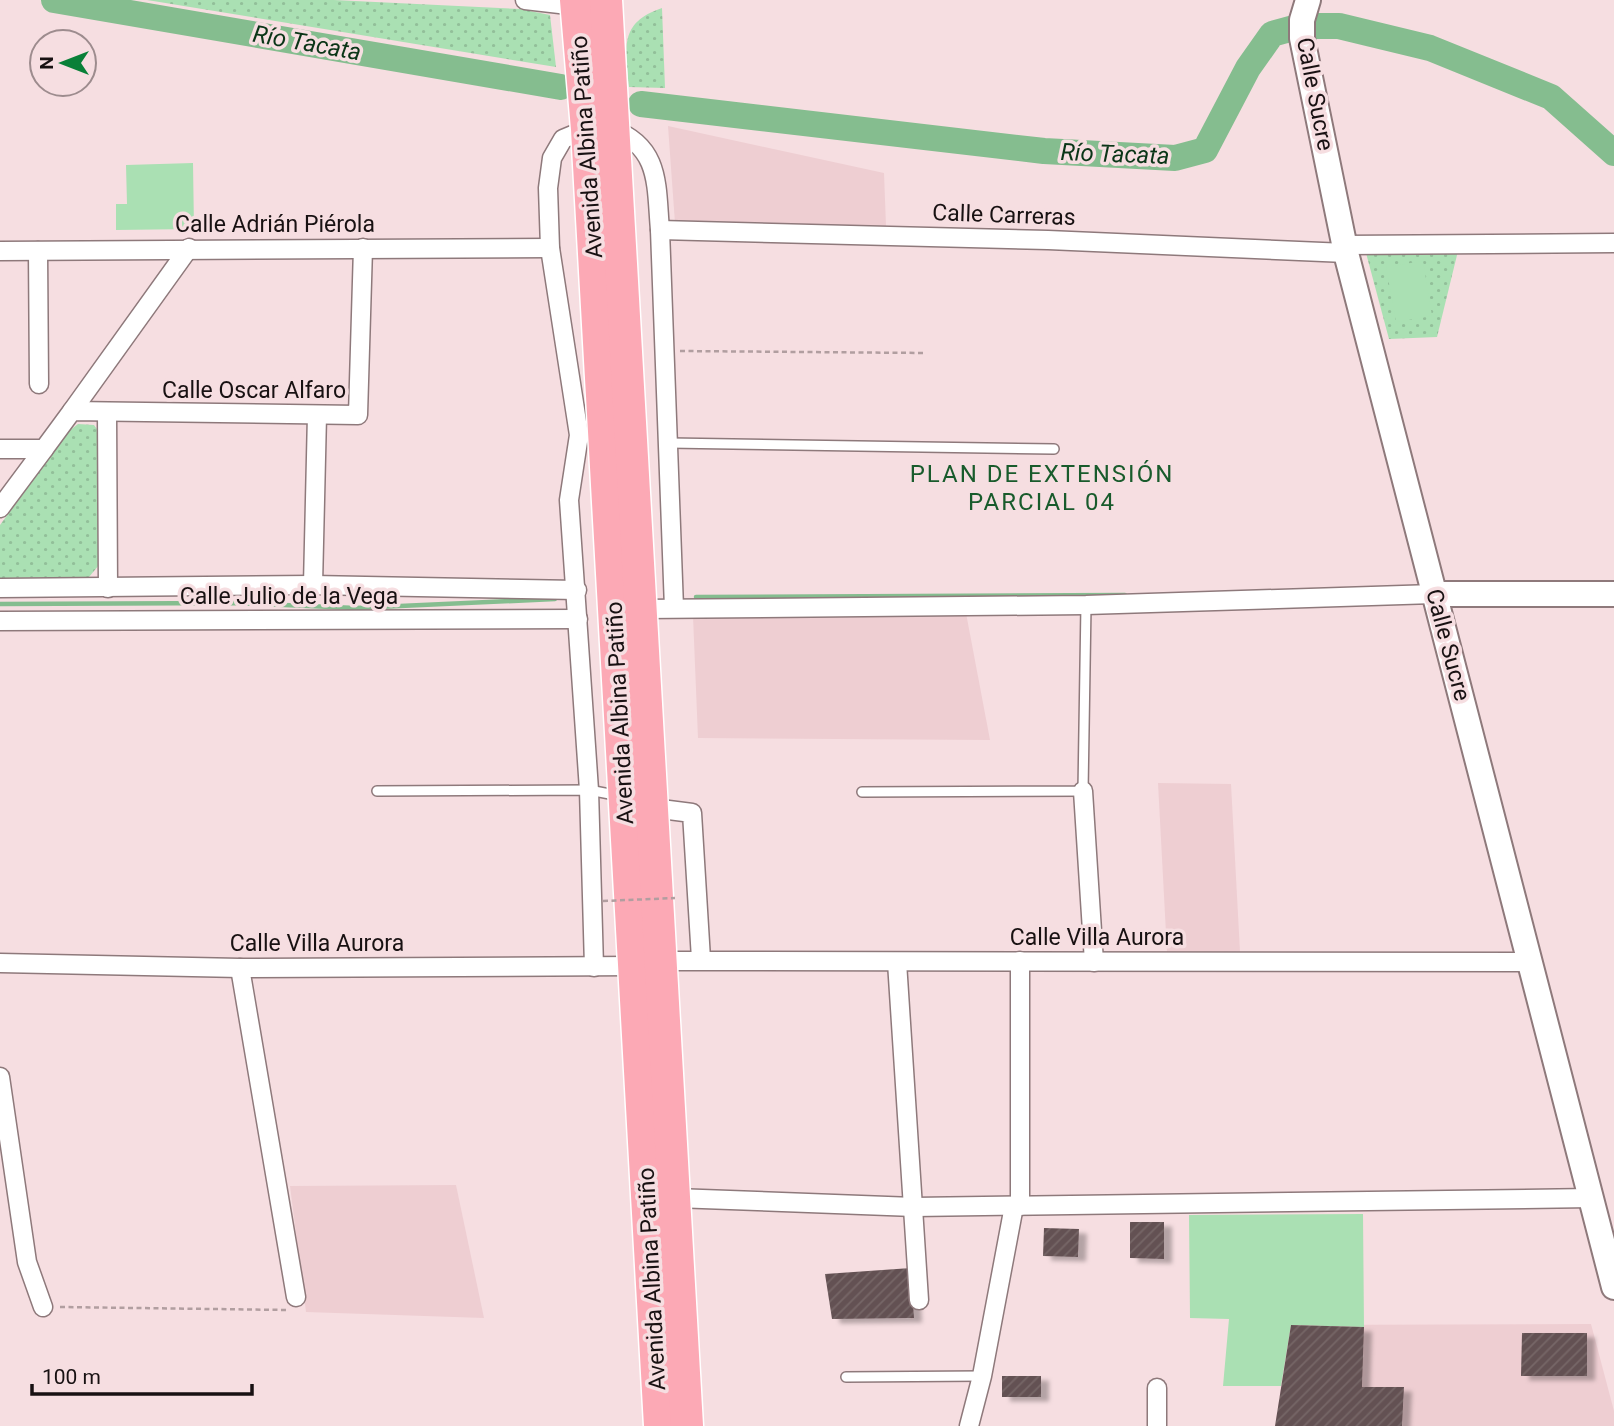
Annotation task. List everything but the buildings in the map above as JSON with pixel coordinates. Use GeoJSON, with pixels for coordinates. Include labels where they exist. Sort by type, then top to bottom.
{"type":"FeatureCollection","features":[{"type":"Feature","properties":{"kind":"highway","name":"Avenida Albina Patiño"},"geometry":{"type":"LineString","coordinates":[[586,2],[600,129],[642,609],[639,802]]}},
{"type":"Feature","properties":{"kind":"highway","name":"Avenida Albina Patiño"},"geometry":{"type":"LineString","coordinates":[[600,129],[648,964],[660,1426]]}},
{"type":"Feature","properties":{"kind":"highway","name":"Avenida Albina Patiño"},"geometry":{"type":"LineString","coordinates":[[648,964],[675,1198],[687,1426]]}},
{"type":"Feature","properties":{"kind":"main road","name":"Calle Sucre"},"geometry":{"type":"LineString","coordinates":[[1304,19],[1345,249],[1532,962],[1614,1287]]}},
{"type":"Feature","properties":{"kind":"main road"},"geometry":{"type":"LineString","coordinates":[[1434,594],[1614,594]]}},
{"type":"Feature","properties":{"kind":"street"},"geometry":{"type":"LineString","coordinates":[[525,0],[586,2]]}},
{"type":"Feature","properties":{"kind":"street"},"geometry":{"type":"LineString","coordinates":[[594,967],[589,790],[569,500],[579,435],[550,248],[548,188],[552,158],[563,139],[600,129],[629,135],[645,150],[654,169],[666,351],[674,608]]}},
{"type":"Feature","properties":{"kind":"street","name":"Calle Carreras"},"geometry":{"type":"LineString","coordinates":[[660,230],[1345,249],[1614,243]]}},
{"type":"Feature","properties":{"kind":"street"},"geometry":{"type":"LineString","coordinates":[[0,508],[189,248]]}},
{"type":"Feature","properties":{"kind":"street","name":"Calle Oscar Alfaro"},"geometry":{"type":"LineString","coordinates":[[72,411],[358,415],[363,248]]}},
{"type":"Feature","properties":{"kind":"street","name":"Calle Adrián Piérola"},"geometry":{"type":"LineString","coordinates":[[0,251],[550,248]]}},
{"type":"Feature","properties":{"kind":"street"},"geometry":{"type":"LineString","coordinates":[[38,251],[39,384]]}},
{"type":"Feature","properties":{"kind":"street"},"geometry":{"type":"LineString","coordinates":[[107,413],[108,588]]}},
{"type":"Feature","properties":{"kind":"street"},"geometry":{"type":"LineString","coordinates":[[313,585],[317,415]]}},
{"type":"Feature","properties":{"kind":"street"},"geometry":{"type":"LineString","coordinates":[[0,449],[44,449]]}},
{"type":"Feature","properties":{"kind":"street","name":"Calle Julio de la Vega"},"geometry":{"type":"LineString","coordinates":[[0,588],[313,585],[577,590]]}},
{"type":"Feature","properties":{"kind":"street"},"geometry":{"type":"LineString","coordinates":[[642,609],[1086,605],[1434,594]]}},
{"type":"Feature","properties":{"kind":"street","name":"Calle Julio de la Vega"},"geometry":{"type":"LineString","coordinates":[[0,621],[578,619]]}},
{"type":"Feature","properties":{"kind":"street"},"geometry":{"type":"LineString","coordinates":[[1083,791],[1094,962]]}},
{"type":"Feature","properties":{"kind":"street"},"geometry":{"type":"LineString","coordinates":[[639,802],[692,813],[701,960]]}},
{"type":"Feature","properties":{"kind":"street","name":"Calle Villa Aurora"},"geometry":{"type":"LineString","coordinates":[[0,963],[240,968],[594,967],[701,960],[1532,962]]}},
{"type":"Feature","properties":{"kind":"street"},"geometry":{"type":"LineString","coordinates":[[969,1426],[1017,1206],[1020,961]]}},
{"type":"Feature","properties":{"kind":"street"},"geometry":{"type":"LineString","coordinates":[[897,962],[919,1300]]}},
{"type":"Feature","properties":{"kind":"street"},"geometry":{"type":"LineString","coordinates":[[240,968],[296,1297]]}},
{"type":"Feature","properties":{"kind":"street"},"geometry":{"type":"LineString","coordinates":[[0,1077],[27,1262],[43,1307]]}},
{"type":"Feature","properties":{"kind":"street"},"geometry":{"type":"LineString","coordinates":[[675,1198],[914,1207],[1592,1198]]}},
{"type":"Feature","properties":{"kind":"street"},"geometry":{"type":"LineString","coordinates":[[1157,1388],[1157,1426]]}},
{"type":"Feature","properties":{"kind":"lane"},"geometry":{"type":"LineString","coordinates":[[669,443],[1054,449]]}},
{"type":"Feature","properties":{"kind":"lane"},"geometry":{"type":"LineString","coordinates":[[862,792],[1083,791],[1086,605]]}},
{"type":"Feature","properties":{"kind":"lane"},"geometry":{"type":"LineString","coordinates":[[377,791],[589,790],[639,802]]}},
{"type":"Feature","properties":{"kind":"lane"},"geometry":{"type":"LineString","coordinates":[[846,1377],[982,1376]]}},
{"type":"Feature","properties":{"kind":"path"},"geometry":{"type":"LineString","coordinates":[[666,351],[925,353]]}},
{"type":"Feature","properties":{"kind":"path"},"geometry":{"type":"LineString","coordinates":[[603,901],[676,898]]}},
{"type":"Feature","properties":{"kind":"path"},"geometry":{"type":"LineString","coordinates":[[43,1307],[296,1310],[296,1297]]}},
{"type":"Feature","properties":{"kind":"shaded area"},"geometry":{"type":"Polygon","coordinates":[[[668,126],[884,173],[886,226],[675,223],[668,126]]]}},
{"type":"Feature","properties":{"kind":"shaded area"},"geometry":{"type":"Polygon","coordinates":[[[966,613],[990,740],[698,738],[693,616],[966,613]]]}},
{"type":"Feature","properties":{"kind":"shaded area"},"geometry":{"type":"Polygon","coordinates":[[[1158,783],[1231,784],[1240,952],[1167,952],[1158,783]]]}},
{"type":"Feature","properties":{"kind":"shaded area"},"geometry":{"type":"Polygon","coordinates":[[[456,1185],[484,1318],[306,1312],[290,1186],[456,1185]]]}},
{"type":"Feature","properties":{"kind":"shaded area"},"geometry":{"type":"Polygon","coordinates":[[[1591,1324],[1614,1411],[1614,1426],[1275,1426],[1291,1325],[1591,1324]]]}},
{"type":"Feature","properties":{"kind":"green space"},"geometry":{"type":"Polygon","coordinates":[[[147,0],[334,0],[520,9],[550,15],[556,67],[147,0]]]}},
{"type":"Feature","properties":{"kind":"green space"},"geometry":{"type":"Polygon","coordinates":[[[662,8],[665,88],[629,87],[627,49],[631,29],[648,14],[662,8]]]}},
{"type":"Feature","properties":{"kind":"green space"},"geometry":{"type":"Polygon","coordinates":[[[193,163],[194,229],[116,230],[116,204],[127,204],[126,165],[193,163]]]}},
{"type":"Feature","properties":{"kind":"green space"},"geometry":{"type":"Polygon","coordinates":[[[1458,251],[1437,337],[1389,339],[1366,253],[1458,251]]]}},
{"type":"Feature","properties":{"kind":"green space"},"geometry":{"type":"Polygon","coordinates":[[[1423,261],[1432,316],[1396,322],[1386,267],[1423,261]]]}},
{"type":"Feature","properties":{"kind":"green space"},"geometry":{"type":"Polygon","coordinates":[[[78,424],[94,425],[99,432],[99,565],[89,577],[0,578],[0,525],[69,431],[78,424]]]}},
{"type":"Feature","properties":{"kind":"green space"},"geometry":{"type":"Polygon","coordinates":[[[1363,1214],[1364,1327],[1291,1325],[1281,1386],[1223,1386],[1229,1319],[1190,1318],[1189,1215],[1363,1214]]]}},
{"type":"Feature","properties":{"kind":"waterway","name":"Río Tacata"},"geometry":{"type":"LineString","coordinates":[[54,0],[561,87]]}},
{"type":"Feature","properties":{"kind":"waterway","name":"Río Tacata"},"geometry":{"type":"LineString","coordinates":[[641,104],[1044,151],[1175,158],[1205,150],[1248,68],[1272,34],[1301,26],[1339,26],[1430,48],[1551,97],[1614,153]]}},
{"type":"Feature","properties":{"kind":"waterway"},"geometry":{"type":"LineString","coordinates":[[696,597],[1125,595]]}},
{"type":"Feature","properties":{"kind":"waterway"},"geometry":{"type":"LineString","coordinates":[[0,604],[234,603],[356,608],[555,599]]}},
{"type":"Feature","properties":{"kind":"district","name":"PLAN DE EXTENSIÓN PARCIAL 04"},"geometry":{"type":"Point","coordinates":[1042,488]}}]}
